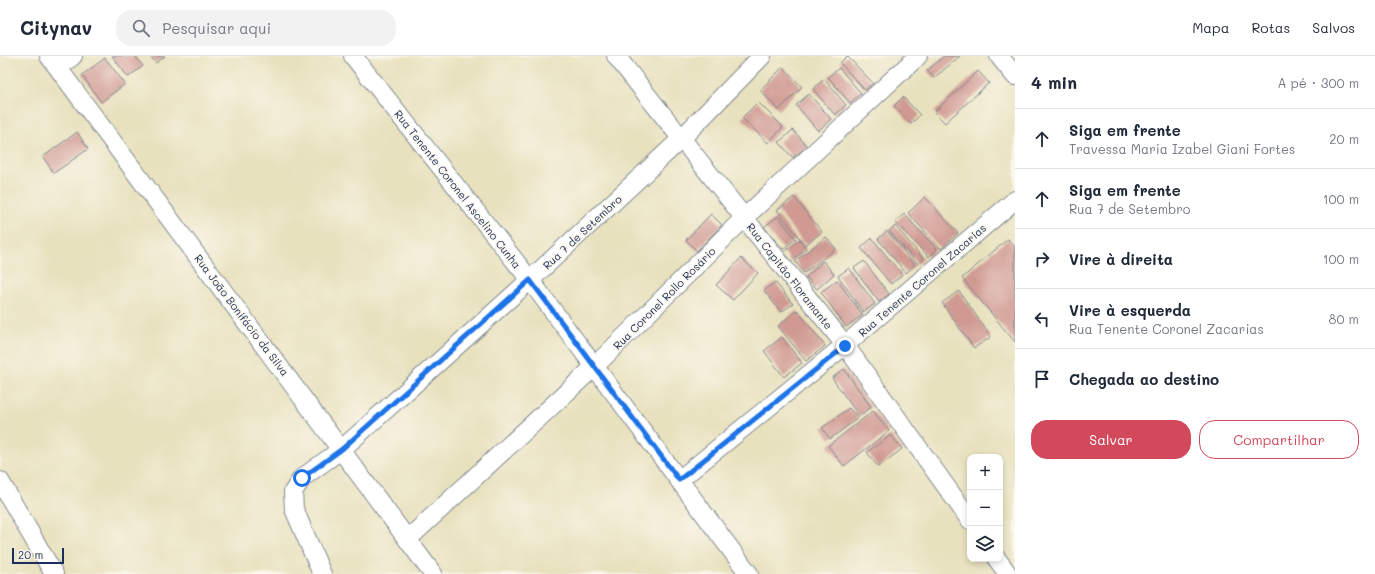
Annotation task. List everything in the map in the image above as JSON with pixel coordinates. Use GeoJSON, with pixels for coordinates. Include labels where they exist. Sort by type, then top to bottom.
{"type":"FeatureCollection","features":[{"type":"Feature","properties":{"kind":"street"},"geometry":{"type":"LineString","coordinates":[[54,62],[73,56]]}},
{"type":"Feature","properties":{"kind":"street","name":"Rua Tenente Coronel Ascelino Cunha"},"geometry":{"type":"LineString","coordinates":[[352,56],[530,280],[594,368],[749,574]]}},
{"type":"Feature","properties":{"kind":"street","name":"Rua Capitão Floramante"},"geometry":{"type":"LineString","coordinates":[[616,56],[845,346],[967,516]]}},
{"type":"Feature","properties":{"kind":"street","name":"Rua 7 de Setembro"},"geometry":{"type":"LineString","coordinates":[[322,574],[294,509],[293,492],[302,478],[342,449],[530,280],[681,139],[762,56]]}},
{"type":"Feature","properties":{"kind":"street","name":"Rua Coronel Rollo Rosário"},"geometry":{"type":"LineString","coordinates":[[408,539],[594,368],[744,218],[918,56]]}},
{"type":"Feature","properties":{"kind":"street"},"geometry":{"type":"LineString","coordinates":[[999,56],[1015,76]]}},
{"type":"Feature","properties":{"kind":"street","name":"Rua João Bonifácio da Silva"},"geometry":{"type":"LineString","coordinates":[[54,62],[342,449],[433,574]]}},
{"type":"Feature","properties":{"kind":"street","name":"Rua Tenente Coronel Zacarias"},"geometry":{"type":"LineString","coordinates":[[679,480],[845,346],[1015,200]]}},
{"type":"Feature","properties":{"kind":"street"},"geometry":{"type":"LineString","coordinates":[[0,481],[54,574]]}},
{"type":"Feature","properties":{"kind":"street"},"geometry":{"type":"LineString","coordinates":[[1000,562],[1008,574]]}},
{"type":"Feature","properties":{"kind":"building"},"geometry":{"type":"Polygon","coordinates":[[[112,56],[135,56],[143,66],[128,77],[112,56]]]}},
{"type":"Feature","properties":{"kind":"building"},"geometry":{"type":"Polygon","coordinates":[[[150,56],[165,56],[156,63],[150,56]]]}},
{"type":"Feature","properties":{"kind":"building"},"geometry":{"type":"Polygon","coordinates":[[[847,56],[873,83],[865,90],[840,63],[847,56]]]}},
{"type":"Feature","properties":{"kind":"building"},"geometry":{"type":"Polygon","coordinates":[[[944,56],[960,56],[934,78],[927,71],[944,56]]]}},
{"type":"Feature","properties":{"kind":"building"},"geometry":{"type":"Polygon","coordinates":[[[105,58],[125,84],[101,102],[82,75],[105,58]]]}},
{"type":"Feature","properties":{"kind":"building"},"geometry":{"type":"Polygon","coordinates":[[[783,67],[802,87],[779,110],[760,90],[783,67]]]}},
{"type":"Feature","properties":{"kind":"building"},"geometry":{"type":"Polygon","coordinates":[[[839,68],[861,93],[850,103],[828,77],[839,68]]]}},
{"type":"Feature","properties":{"kind":"building"},"geometry":{"type":"Polygon","coordinates":[[[978,71],[989,83],[945,123],[934,112],[978,71]]]}},
{"type":"Feature","properties":{"kind":"building"},"geometry":{"type":"Polygon","coordinates":[[[824,79],[846,105],[835,115],[813,89],[824,79]]]}},
{"type":"Feature","properties":{"kind":"building"},"geometry":{"type":"Polygon","coordinates":[[[809,94],[831,119],[818,131],[796,105],[809,94]]]}},
{"type":"Feature","properties":{"kind":"building"},"geometry":{"type":"Polygon","coordinates":[[[903,97],[920,115],[911,124],[894,106],[903,97]]]}},
{"type":"Feature","properties":{"kind":"building"},"geometry":{"type":"Polygon","coordinates":[[[758,102],[783,127],[768,143],[742,118],[758,102]]]}},
{"type":"Feature","properties":{"kind":"building"},"geometry":{"type":"Polygon","coordinates":[[[793,130],[807,146],[793,158],[779,142],[793,130]]]}},
{"type":"Feature","properties":{"kind":"building"},"geometry":{"type":"Polygon","coordinates":[[[77,132],[88,149],[54,173],[43,157],[77,132]]]}},
{"type":"Feature","properties":{"kind":"building"},"geometry":{"type":"Polygon","coordinates":[[[794,197],[822,232],[805,245],[777,210],[794,197]]]}},
{"type":"Feature","properties":{"kind":"building"},"geometry":{"type":"Polygon","coordinates":[[[925,197],[958,233],[941,249],[908,213],[925,197]]]}},
{"type":"Feature","properties":{"kind":"building"},"geometry":{"type":"Polygon","coordinates":[[[711,214],[722,225],[697,251],[686,240],[711,214]]]}},
{"type":"Feature","properties":{"kind":"building"},"geometry":{"type":"Polygon","coordinates":[[[904,214],[937,249],[929,257],[895,222],[904,214]]]}},
{"type":"Feature","properties":{"kind":"building"},"geometry":{"type":"Polygon","coordinates":[[[778,216],[796,239],[783,249],[764,227],[778,216]]]}},
{"type":"Feature","properties":{"kind":"building"},"geometry":{"type":"Polygon","coordinates":[[[895,226],[924,259],[918,264],[889,231],[895,226]]]}},
{"type":"Feature","properties":{"kind":"building"},"geometry":{"type":"Polygon","coordinates":[[[887,231],[915,265],[906,273],[878,239],[887,231]]]}},
{"type":"Feature","properties":{"kind":"building"},"geometry":{"type":"Polygon","coordinates":[[[826,237],[836,249],[804,273],[795,261],[826,237]]]}},
{"type":"Feature","properties":{"kind":"building"},"geometry":{"type":"Polygon","coordinates":[[[872,238],[902,275],[891,284],[861,248],[872,238]]]}},
{"type":"Feature","properties":{"kind":"building"},"geometry":{"type":"Polygon","coordinates":[[[1008,239],[1015,247],[1015,342],[962,278],[1008,239]]]}},
{"type":"Feature","properties":{"kind":"building"},"geometry":{"type":"Polygon","coordinates":[[[799,240],[806,249],[791,261],[784,252],[799,240]]]}},
{"type":"Feature","properties":{"kind":"building"},"geometry":{"type":"Polygon","coordinates":[[[741,258],[758,273],[733,300],[716,285],[741,258]]]}},
{"type":"Feature","properties":{"kind":"building"},"geometry":{"type":"Polygon","coordinates":[[[823,261],[834,274],[817,289],[806,277],[823,261]]]}},
{"type":"Feature","properties":{"kind":"building"},"geometry":{"type":"Polygon","coordinates":[[[864,261],[889,294],[879,302],[854,268],[864,261]]]}},
{"type":"Feature","properties":{"kind":"building"},"geometry":{"type":"Polygon","coordinates":[[[849,268],[875,304],[863,312],[838,276],[849,268]]]}},
{"type":"Feature","properties":{"kind":"building"},"geometry":{"type":"Polygon","coordinates":[[[837,280],[863,315],[846,327],[821,292],[837,280]]]}},
{"type":"Feature","properties":{"kind":"building"},"geometry":{"type":"Polygon","coordinates":[[[775,282],[793,304],[781,312],[764,291],[775,282]]]}},
{"type":"Feature","properties":{"kind":"building"},"geometry":{"type":"Polygon","coordinates":[[[959,291],[991,337],[974,348],[942,303],[959,291]]]}},
{"type":"Feature","properties":{"kind":"building"},"geometry":{"type":"Polygon","coordinates":[[[797,310],[825,346],[806,361],[778,326],[797,310]]]}},
{"type":"Feature","properties":{"kind":"building"},"geometry":{"type":"Polygon","coordinates":[[[782,337],[802,363],[784,377],[764,351],[782,337]]]}},
{"type":"Feature","properties":{"kind":"building"},"geometry":{"type":"Polygon","coordinates":[[[844,369],[871,407],[859,416],[832,378],[844,369]]]}},
{"type":"Feature","properties":{"kind":"building"},"geometry":{"type":"Polygon","coordinates":[[[849,408],[858,418],[830,439],[822,428],[849,408]]]}},
{"type":"Feature","properties":{"kind":"building"},"geometry":{"type":"Polygon","coordinates":[[[873,411],[889,431],[844,466],[828,446],[873,411]]]}},
{"type":"Feature","properties":{"kind":"building"},"geometry":{"type":"Polygon","coordinates":[[[891,435],[902,449],[878,467],[867,452],[891,435]]]}},
{"type":"Feature","properties":{"kind":"route"},"geometry":{"type":"LineString","coordinates":[[302,478],[342,449],[530,280],[594,368],[679,480],[845,346]]}}]}
